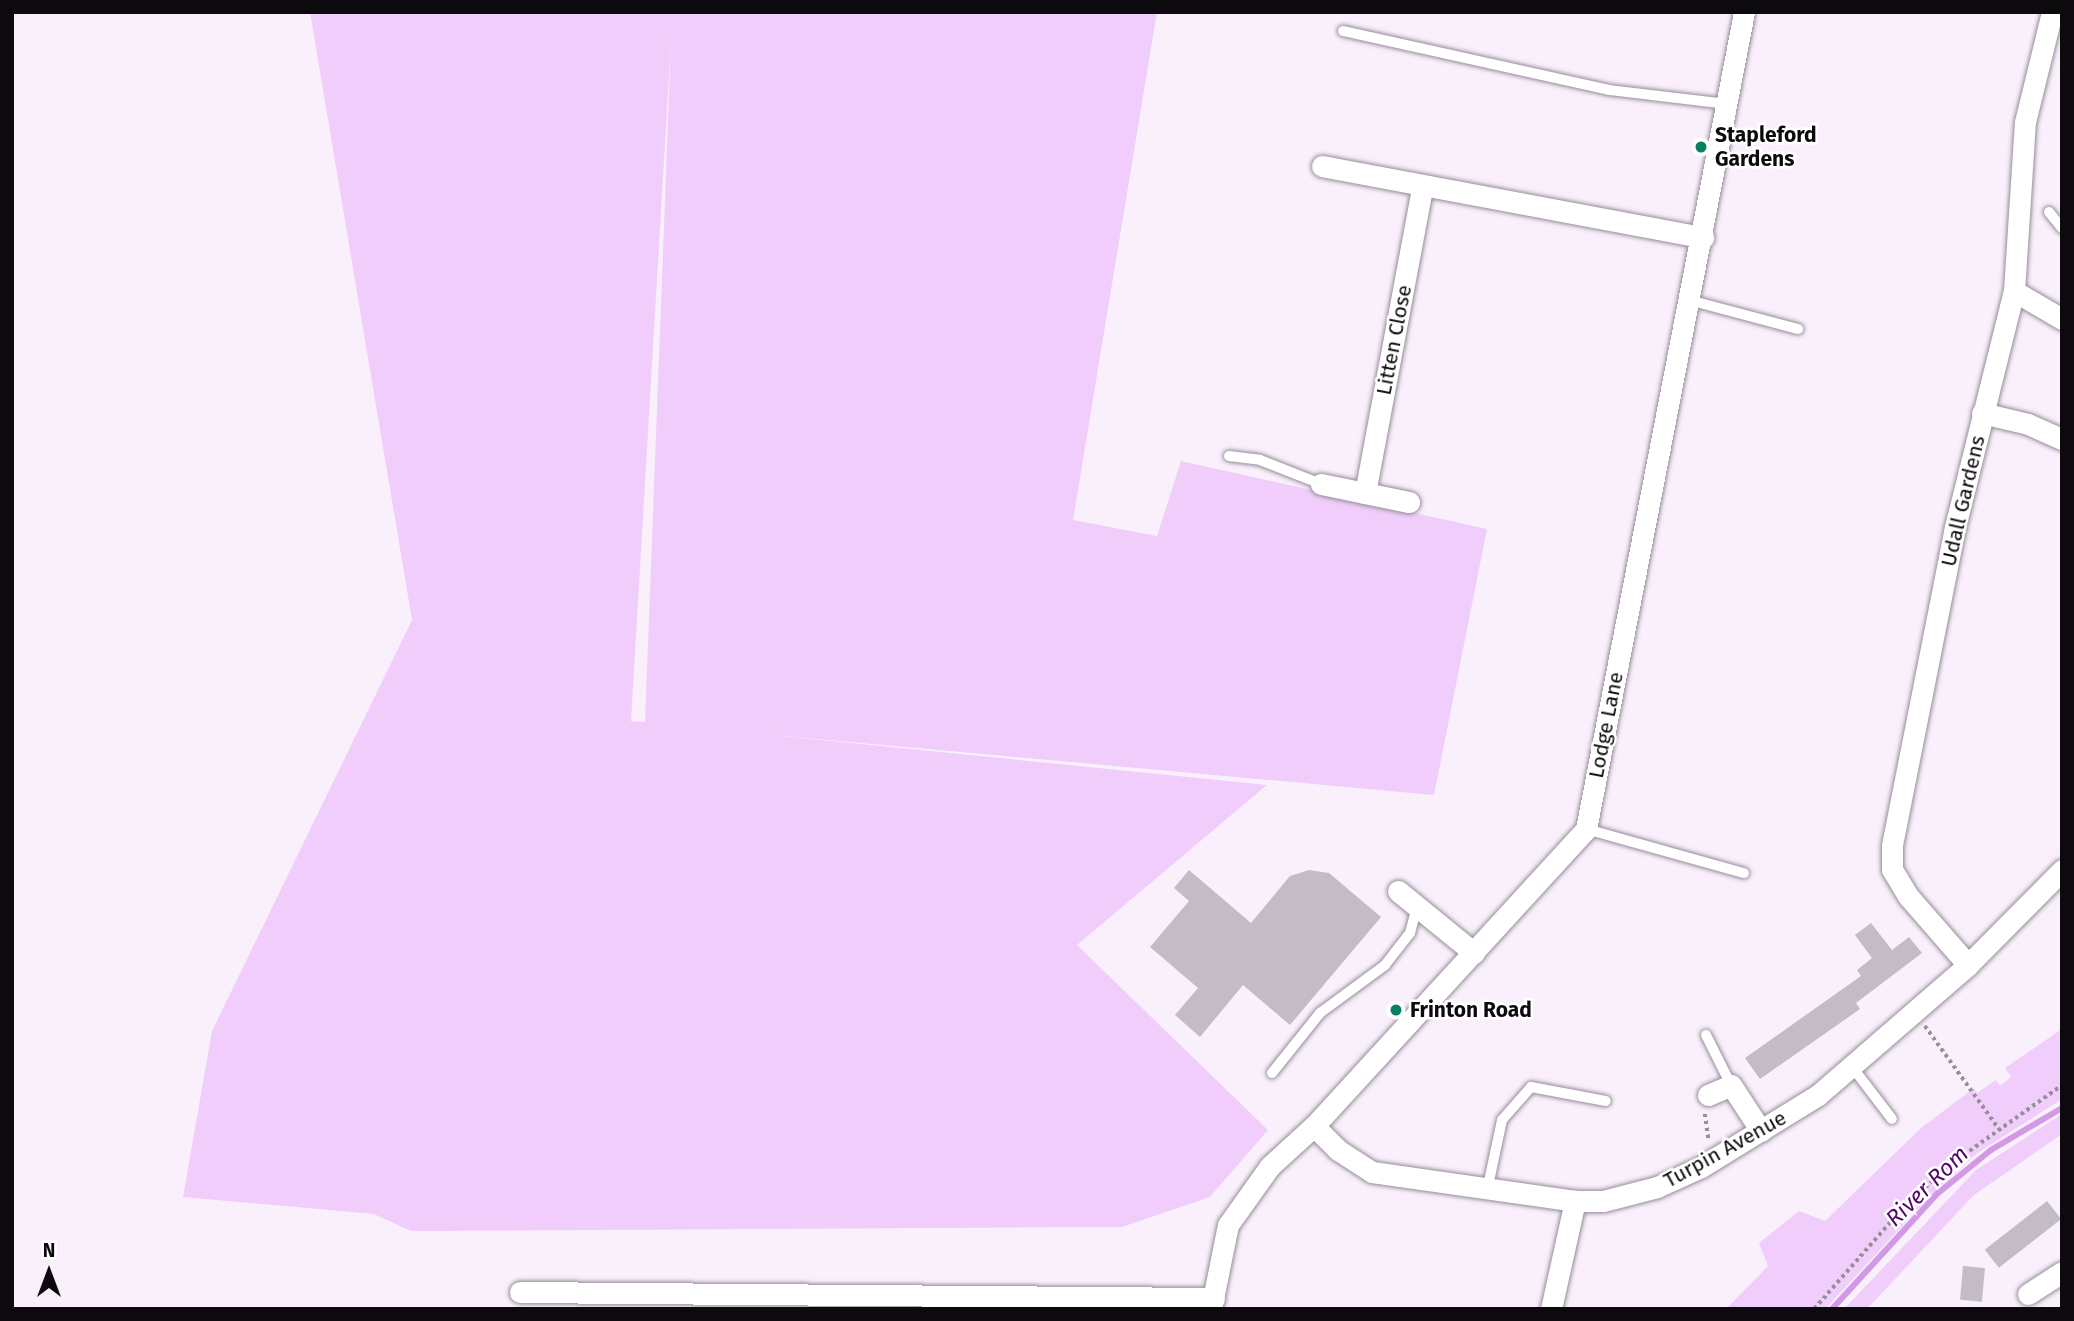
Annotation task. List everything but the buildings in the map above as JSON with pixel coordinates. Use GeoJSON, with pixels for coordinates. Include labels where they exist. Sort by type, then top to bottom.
{"type":"FeatureCollection","features":[{"type":"Feature","properties":{"kind":"street","name":"Lodge Lane"},"geometry":{"type":"LineString","coordinates":[[1586,829],[1703,237],[1744,12]]}},
{"type":"Feature","properties":{"kind":"street","name":"Udall Gardens"},"geometry":{"type":"LineString","coordinates":[[1968,965],[1908,896],[1892,869],[1892,845],[1982,414],[2014,291],[2025,122],[2052,12]]}},
{"type":"Feature","properties":{"kind":"street"},"geometry":{"type":"LineString","coordinates":[[1322,166],[1422,188],[1703,237]]}},
{"type":"Feature","properties":{"kind":"street","name":"Litten Close"},"geometry":{"type":"LineString","coordinates":[[1365,493],[1422,188]]}},
{"type":"Feature","properties":{"kind":"street"},"geometry":{"type":"LineString","coordinates":[[2014,291],[2062,320]]}},
{"type":"Feature","properties":{"kind":"street"},"geometry":{"type":"LineString","coordinates":[[1982,414],[2028,424],[2062,439]]}},
{"type":"Feature","properties":{"kind":"street"},"geometry":{"type":"LineString","coordinates":[[1321,484],[1409,502]]}},
{"type":"Feature","properties":{"kind":"street"},"geometry":{"type":"LineString","coordinates":[[520,1292],[654,1301],[1212,1303],[1228,1225],[1270,1166],[1314,1126],[1586,829]]}},
{"type":"Feature","properties":{"kind":"street","name":"Turpin Avenue"},"geometry":{"type":"LineString","coordinates":[[1314,1126],[1338,1150],[1372,1172],[1488,1186],[1575,1201],[1603,1201],[1657,1187],[1712,1161],[1853,1068],[1968,965],[2062,870]]}},
{"type":"Feature","properties":{"kind":"street"},"geometry":{"type":"LineString","coordinates":[[1398,891],[1474,953]]}},
{"type":"Feature","properties":{"kind":"street"},"geometry":{"type":"LineString","coordinates":[[1706,1102],[1731,1085],[1761,1131]]}},
{"type":"Feature","properties":{"kind":"street"},"geometry":{"type":"LineString","coordinates":[[1551,1309],[1575,1201]]}},
{"type":"Feature","properties":{"kind":"street"},"geometry":{"type":"LineString","coordinates":[[2028,1294],[2062,1272]]}},
{"type":"Feature","properties":{"kind":"lane"},"geometry":{"type":"LineString","coordinates":[[1343,31],[1609,90],[1726,104]]}},
{"type":"Feature","properties":{"kind":"lane"},"geometry":{"type":"LineString","coordinates":[[2049,212],[2062,229]]}},
{"type":"Feature","properties":{"kind":"lane"},"geometry":{"type":"LineString","coordinates":[[1689,300],[1798,330]]}},
{"type":"Feature","properties":{"kind":"lane"},"geometry":{"type":"LineString","coordinates":[[1229,456],[1260,460],[1321,484]]}},
{"type":"Feature","properties":{"kind":"lane"},"geometry":{"type":"LineString","coordinates":[[1586,829],[1744,873]]}},
{"type":"Feature","properties":{"kind":"lane"},"geometry":{"type":"LineString","coordinates":[[1272,1073],[1320,1013],[1385,965],[1410,933],[1417,906]]}},
{"type":"Feature","properties":{"kind":"lane"},"geometry":{"type":"LineString","coordinates":[[1706,1035],[1731,1085]]}},
{"type":"Feature","properties":{"kind":"lane"},"geometry":{"type":"LineString","coordinates":[[1853,1068],[1892,1119]]}},
{"type":"Feature","properties":{"kind":"lane"},"geometry":{"type":"LineString","coordinates":[[1488,1186],[1502,1120],[1531,1087],[1606,1101]]}},
{"type":"Feature","properties":{"kind":"path"},"geometry":{"type":"LineString","coordinates":[[1915,1013],[1999,1129]]}},
{"type":"Feature","properties":{"kind":"path"},"geometry":{"type":"LineString","coordinates":[[1814,1309],[1909,1201],[1999,1129],[2062,1085]]}},
{"type":"Feature","properties":{"kind":"path"},"geometry":{"type":"LineString","coordinates":[[1706,1102],[1712,1161]]}},
{"type":"Feature","properties":{"kind":"shaded area"},"geometry":{"type":"Polygon","coordinates":[[[310,12],[1157,12],[1073,520],[1157,536],[1181,461],[1487,529],[1434,795],[762,734],[1267,785],[1077,945],[1268,1130],[1210,1197],[1122,1227],[411,1231],[374,1214],[183,1197],[212,1031],[412,620],[310,12]],[[671,42],[631,721],[645,722],[671,42]]]}},
{"type":"Feature","properties":{"kind":"shaded area"},"geometry":{"type":"Polygon","coordinates":[[[2062,1029],[2062,1099],[1976,1154],[1912,1215],[1911,1206],[1907,1209],[1906,1222],[1825,1309],[1726,1309],[1768,1266],[1759,1243],[1799,1211],[1825,1221],[1921,1128],[1974,1088],[1977,1093],[1996,1080],[2000,1086],[2011,1077],[2005,1068],[2062,1029]]]}},
{"type":"Feature","properties":{"kind":"shaded area"},"geometry":{"type":"Polygon","coordinates":[[[2062,1114],[2062,1134],[1974,1195],[1867,1309],[1844,1309],[1976,1170],[2062,1114]]]}},
{"type":"Feature","properties":{"kind":"waterway","name":"River Rom"},"geometry":{"type":"LineString","coordinates":[[1832,1309],[1937,1194],[1991,1150],[2062,1108]]}},
{"type":"Feature","properties":{"kind":"place","name":"Stapleford Gardens"},"geometry":{"type":"Point","coordinates":[1701,147]}},
{"type":"Feature","properties":{"kind":"place","name":"Frinton Road"},"geometry":{"type":"Point","coordinates":[1396,1010]}}]}
